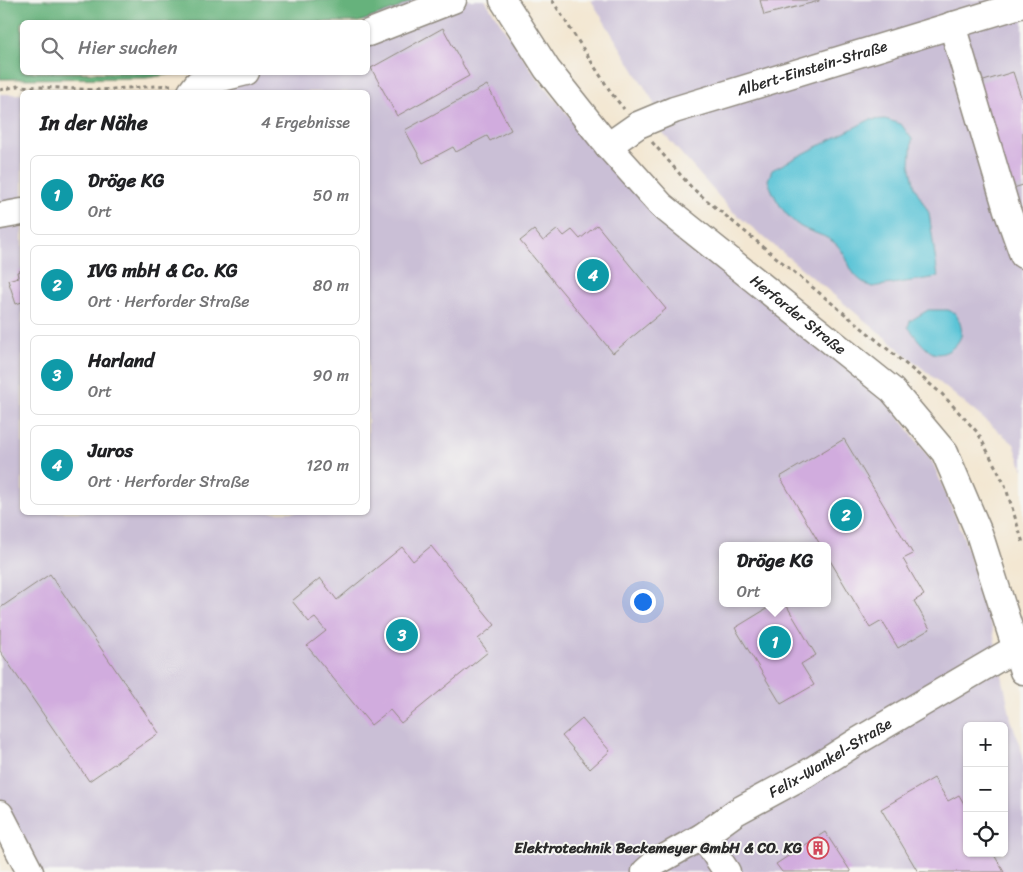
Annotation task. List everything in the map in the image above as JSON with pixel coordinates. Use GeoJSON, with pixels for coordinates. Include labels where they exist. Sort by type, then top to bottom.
{"type":"FeatureCollection","features":[{"type":"Feature","properties":{"kind":"street"},"geometry":{"type":"LineString","coordinates":[[370,32],[453,0]]}},
{"type":"Feature","properties":{"kind":"street","name":"Herforder Straße"},"geometry":{"type":"LineString","coordinates":[[503,0],[547,69],[608,146],[661,205],[892,390],[944,453],[979,533],[1021,655]]}},
{"type":"Feature","properties":{"kind":"street","name":"Albert-Einstein-Straße"},"geometry":{"type":"LineString","coordinates":[[608,146],[638,125],[674,110],[1023,4]]}},
{"type":"Feature","properties":{"kind":"street"},"geometry":{"type":"LineString","coordinates":[[952,25],[1007,210],[1023,255]]}},
{"type":"Feature","properties":{"kind":"street"},"geometry":{"type":"LineString","coordinates":[[194,88],[236,75]]}},
{"type":"Feature","properties":{"kind":"street"},"geometry":{"type":"LineString","coordinates":[[0,216],[20,212]]}},
{"type":"Feature","properties":{"kind":"street","name":"Felix-Wankel-Straße"},"geometry":{"type":"LineString","coordinates":[[645,872],[655,863],[703,836],[736,812],[806,774],[858,741],[1021,655]]}},
{"type":"Feature","properties":{"kind":"street"},"geometry":{"type":"LineString","coordinates":[[0,814],[30,872]]}},
{"type":"Feature","properties":{"kind":"street"},"geometry":{"type":"LineString","coordinates":[[703,836],[726,872]]}},
{"type":"Feature","properties":{"kind":"path"},"geometry":{"type":"LineString","coordinates":[[552,0],[612,94],[692,188],[942,394],[978,433],[1005,485],[1023,543]]}},
{"type":"Feature","properties":{"kind":"path"},"geometry":{"type":"LineString","coordinates":[[0,90],[18,86],[99,90],[194,88]]}},
{"type":"Feature","properties":{"kind":"shaded area"},"geometry":{"type":"Polygon","coordinates":[[[413,0],[485,0],[537,78],[632,190],[883,395],[933,463],[962,532],[992,626],[1011,719],[1023,755],[1023,872],[38,872],[0,798],[0,94],[20,94],[20,515],[370,515],[370,90],[191,90],[193,75],[370,75],[370,20],[365,20],[398,8],[413,0]]]}},
{"type":"Feature","properties":{"kind":"shaded area"},"geometry":{"type":"Polygon","coordinates":[[[591,0],[1023,0],[1023,470],[1014,444],[731,210],[663,133],[653,101],[591,0]]]}},
{"type":"Feature","properties":{"kind":"green space"},"geometry":{"type":"Polygon","coordinates":[[[0,0],[413,0],[398,8],[365,20],[20,20],[20,75],[166,75],[146,78],[0,79],[0,0]]]}},
{"type":"Feature","properties":{"kind":"water"},"geometry":{"type":"Polygon","coordinates":[[[885,119],[901,124],[912,139],[910,164],[915,188],[929,213],[938,277],[872,287],[857,278],[836,244],[828,238],[801,227],[785,213],[773,193],[768,180],[772,170],[869,120],[885,119]]]}},
{"type":"Feature","properties":{"kind":"water"},"geometry":{"type":"Polygon","coordinates":[[[928,310],[948,310],[955,313],[959,321],[961,336],[954,347],[946,352],[937,354],[929,351],[908,327],[910,321],[928,310]]]}},
{"type":"Feature","properties":{"kind":"building"},"geometry":{"type":"Polygon","coordinates":[[[760,0],[819,0],[819,1],[764,15],[760,0]]]}},
{"type":"Feature","properties":{"kind":"building"},"geometry":{"type":"Polygon","coordinates":[[[443,28],[469,76],[397,116],[371,68],[443,28]]]}},
{"type":"Feature","properties":{"kind":"building"},"geometry":{"type":"Polygon","coordinates":[[[1013,72],[1023,103],[1023,185],[1010,189],[974,84],[1013,72]]]}},
{"type":"Feature","properties":{"kind":"building"},"geometry":{"type":"Polygon","coordinates":[[[487,85],[511,130],[490,141],[487,136],[456,152],[453,147],[423,163],[405,130],[487,85]]]}},
{"type":"Feature","properties":{"kind":"building"},"geometry":{"type":"Polygon","coordinates":[[[597,225],[666,309],[613,353],[520,241],[534,230],[543,241],[558,229],[564,236],[572,230],[580,239],[597,225]]]}},
{"type":"Feature","properties":{"kind":"building"},"geometry":{"type":"Polygon","coordinates":[[[20,271],[20,303],[16,304],[8,280],[18,277],[17,272],[20,271]]]}},
{"type":"Feature","properties":{"kind":"building"},"geometry":{"type":"Polygon","coordinates":[[[844,439],[913,554],[903,559],[924,595],[914,601],[930,629],[898,648],[882,621],[870,628],[831,562],[831,542],[819,542],[780,477],[844,439]]]}},
{"type":"Feature","properties":{"kind":"building"},"geometry":{"type":"Polygon","coordinates":[[[431,546],[495,625],[478,639],[488,652],[401,723],[390,710],[371,725],[307,646],[326,631],[315,618],[309,622],[292,601],[320,578],[337,600],[402,547],[413,561],[431,546]]]}},
{"type":"Feature","properties":{"kind":"building"},"geometry":{"type":"Polygon","coordinates":[[[50,574],[159,733],[89,781],[0,651],[0,608],[50,574]]]}},
{"type":"Feature","properties":{"kind":"building"},"geometry":{"type":"Polygon","coordinates":[[[769,607],[787,607],[816,655],[801,664],[814,685],[781,704],[735,628],[769,607]]]}},
{"type":"Feature","properties":{"kind":"building"},"geometry":{"type":"Polygon","coordinates":[[[582,719],[610,751],[590,769],[562,736],[582,719]]]}},
{"type":"Feature","properties":{"kind":"building"},"geometry":{"type":"Polygon","coordinates":[[[934,778],[948,801],[959,795],[963,802],[963,857],[995,857],[1004,872],[918,872],[881,809],[934,778]]]}},
{"type":"Feature","properties":{"kind":"building","name":"Elektrotechnik Beckemeyer GmbH & CO. KG"},"geometry":{"type":"Polygon","coordinates":[[[825,832],[851,872],[782,872],[776,864],[825,832]]]}},
{"type":"Feature","properties":{"kind":"place","name":"Juros"},"geometry":{"type":"Point","coordinates":[593,275]}},
{"type":"Feature","properties":{"kind":"place","name":"IVG mbH & Co. KG"},"geometry":{"type":"Point","coordinates":[846,515]}},
{"type":"Feature","properties":{"kind":"place","name":"Harland"},"geometry":{"type":"Point","coordinates":[402,635]}},
{"type":"Feature","properties":{"kind":"place","name":"Dröge KG"},"geometry":{"type":"Point","coordinates":[775,642]}},
{"type":"Feature","properties":{"kind":"place","name":"Elektrotechnik Beckemeyer GmbH & CO. KG"},"geometry":{"type":"Point","coordinates":[818,848]}}]}
